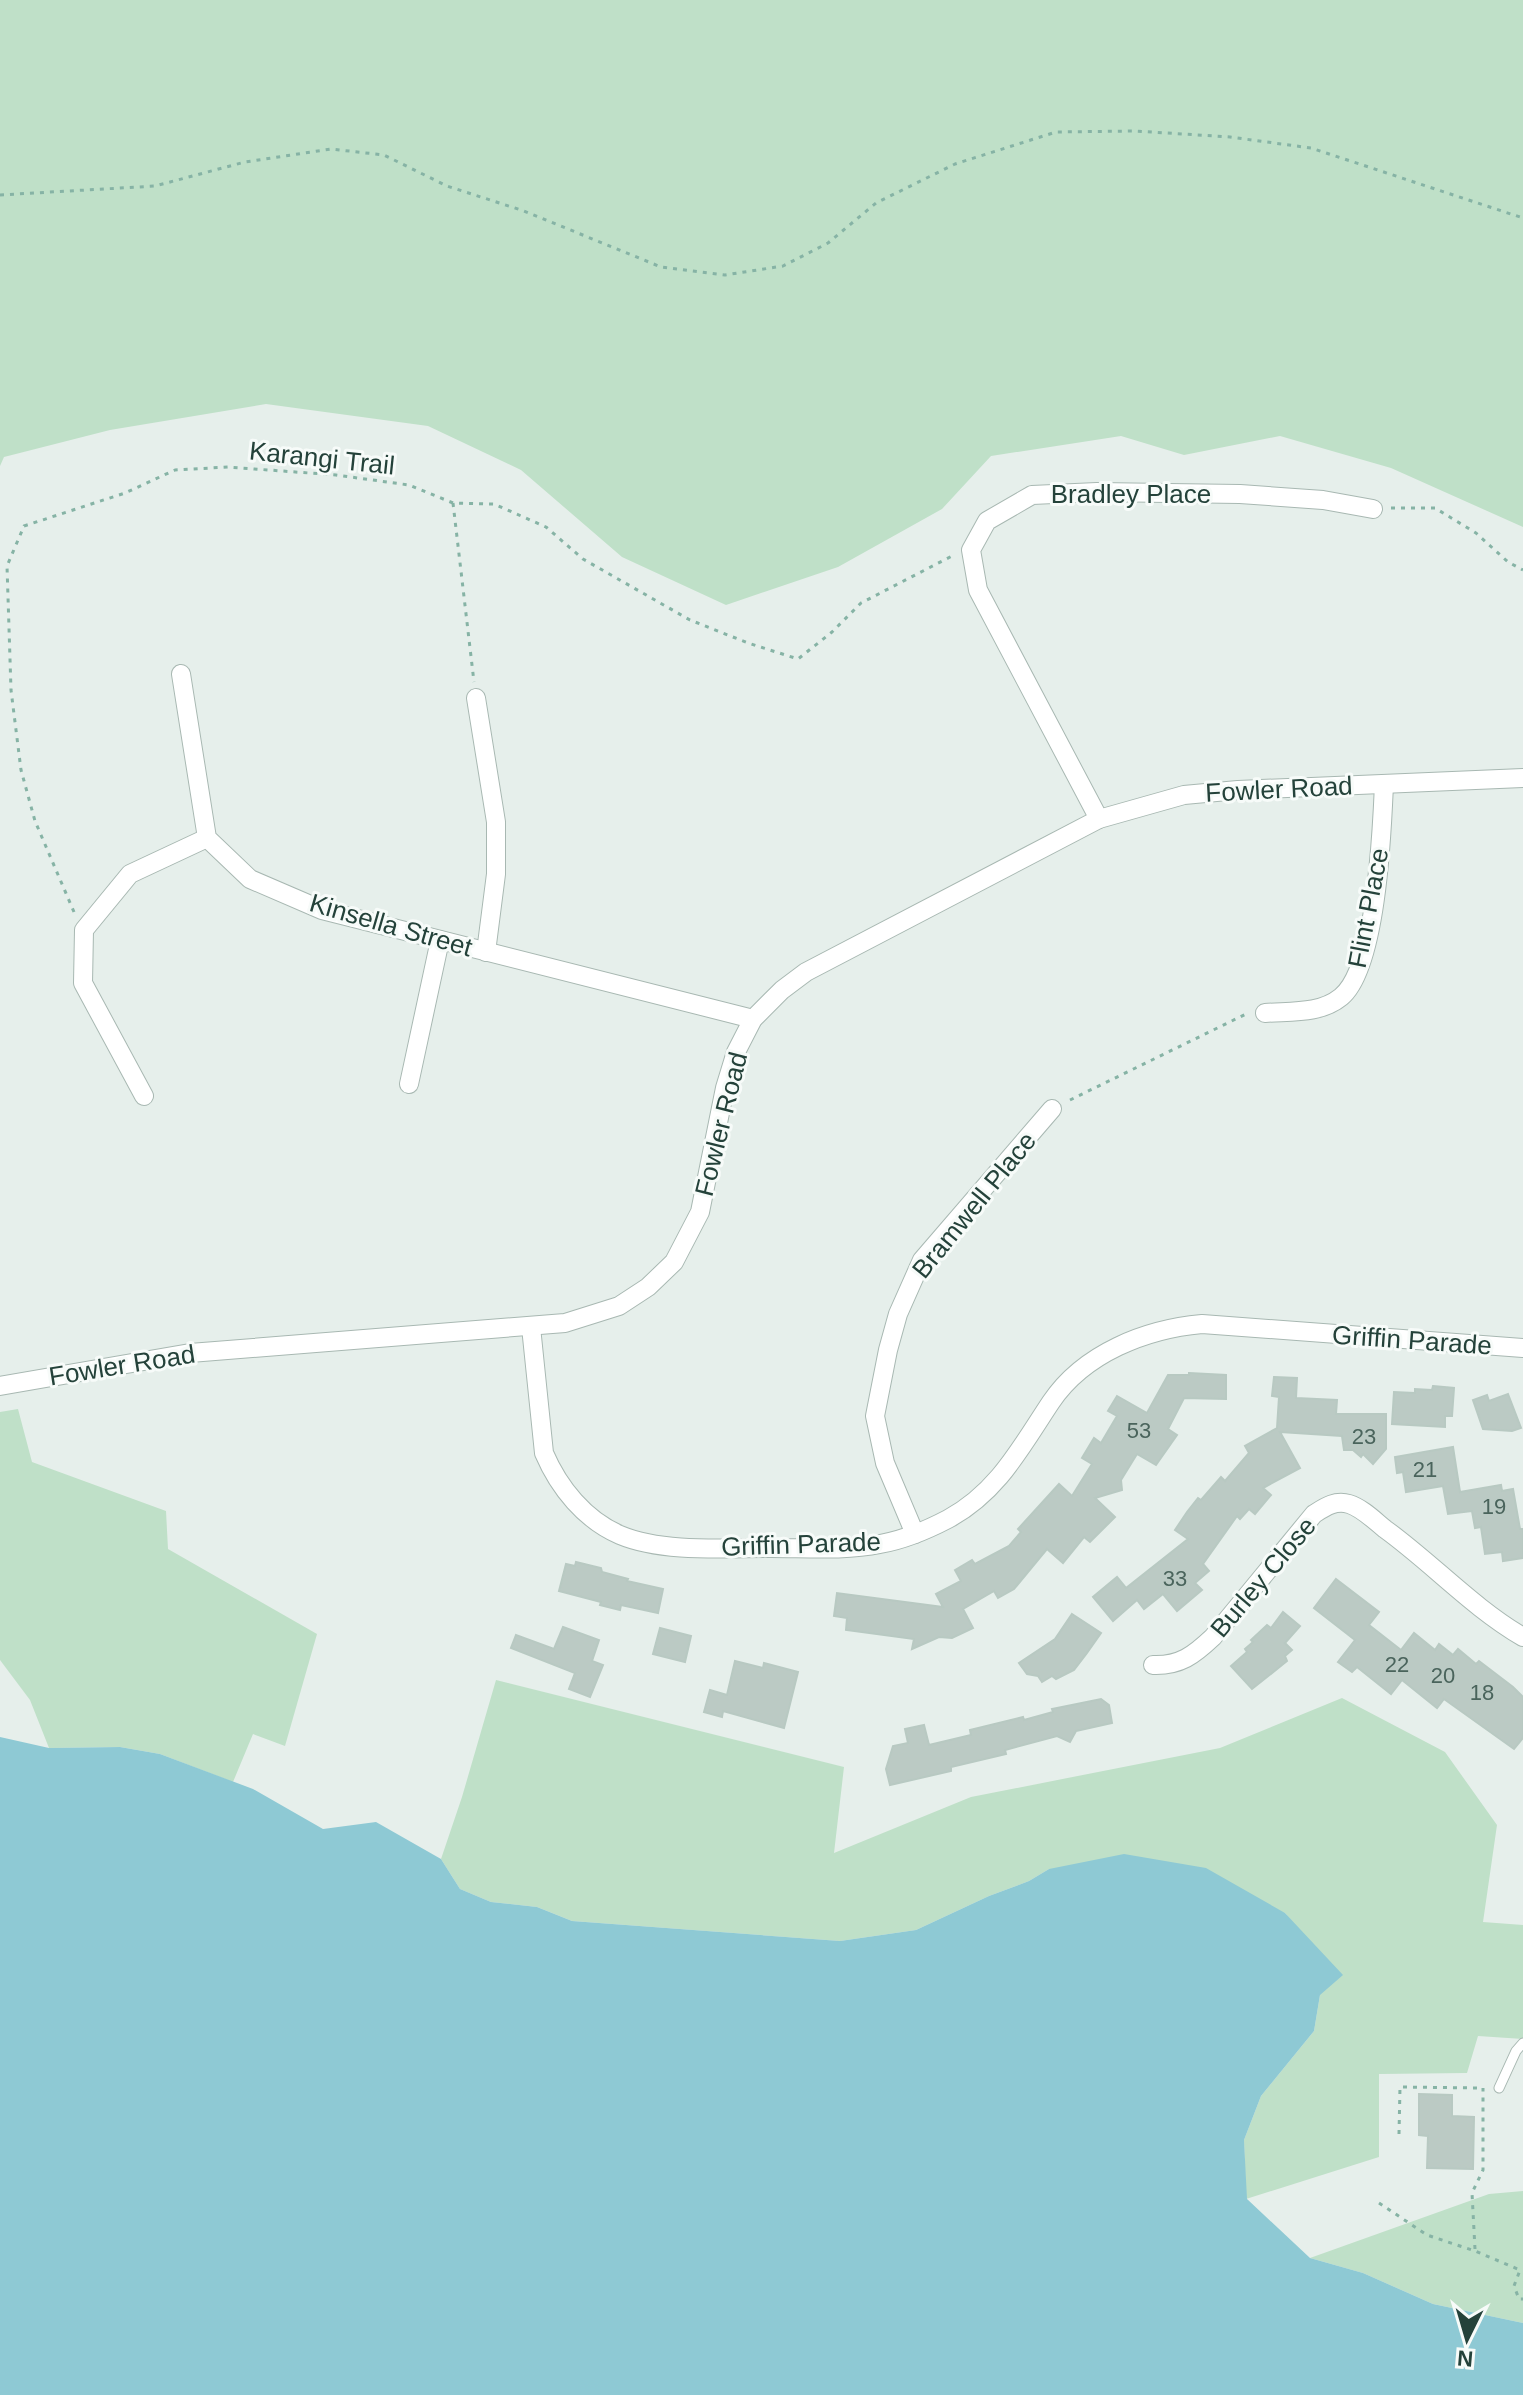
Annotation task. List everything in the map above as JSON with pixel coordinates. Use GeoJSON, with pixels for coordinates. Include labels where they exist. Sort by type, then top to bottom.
{"type":"FeatureCollection","features":[{"type":"Feature","properties":{"kind":"street","name":"Bradley Place"},"geometry":{"type":"LineString","coordinates":[[971,550],[987,521],[1032,495],[1097,492],[1240,494],[1323,500],[1373,509]]}},
{"type":"Feature","properties":{"kind":"street"},"geometry":{"type":"LineString","coordinates":[[971,550],[978,590],[1099,819]]}},
{"type":"Feature","properties":{"kind":"street"},"geometry":{"type":"LineString","coordinates":[[144,1096],[83,983],[84,930],[130,874],[207,838],[181,674]]}},
{"type":"Feature","properties":{"kind":"street"},"geometry":{"type":"LineString","coordinates":[[476,698],[496,822],[496,874],[486,952]]}},
{"type":"Feature","properties":{"kind":"street","name":"Fowler Road"},"geometry":{"type":"LineString","coordinates":[[0,1386],[190,1353],[565,1323],[619,1306],[648,1287],[674,1262],[700,1212],[725,1088],[736,1052],[753,1019],[782,990],[806,972],[1099,819],[1184,795],[1523,778]]}},
{"type":"Feature","properties":{"kind":"street","name":"Flint Place"},"geometry":{"type":"LineString","coordinates":[[1265,1013],[1315,1010],[1340,998],[1352,986],[1375,897],[1381,852],[1384,784]]}},
{"type":"Feature","properties":{"kind":"street","name":"Kinsella Street"},"geometry":{"type":"LineString","coordinates":[[207,838],[250,879],[322,910],[753,1019]]}},
{"type":"Feature","properties":{"kind":"street"},"geometry":{"type":"LineString","coordinates":[[409,1084],[440,940]]}},
{"type":"Feature","properties":{"kind":"street","name":"Bramwell Place"},"geometry":{"type":"LineString","coordinates":[[915,1534],[885,1463],[875,1416],[898,1314],[922,1260],[1052,1109]]}},
{"type":"Feature","properties":{"kind":"street","name":"Griffin Parade"},"geometry":{"type":"LineString","coordinates":[[531,1327],[544,1453],[560,1484],[588,1516],[621,1536],[644,1542],[712,1547],[854,1548],[915,1534],[949,1519],[996,1484],[1053,1399],[1078,1374],[1121,1345],[1157,1331],[1202,1324],[1523,1348]]}},
{"type":"Feature","properties":{"kind":"street","name":"Burley Close"},"geometry":{"type":"LineString","coordinates":[[1153,1665],[1179,1663],[1198,1651],[1213,1637],[1314,1514],[1338,1503],[1351,1505],[1363,1512],[1408,1545],[1495,1619],[1523,1637]]}},
{"type":"Feature","properties":{"kind":"lane"},"geometry":{"type":"LineString","coordinates":[[1499,2088],[1516,2051],[1523,2043]]}},
{"type":"Feature","properties":{"kind":"path"},"geometry":{"type":"LineString","coordinates":[[0,195],[155,186],[245,162],[331,149],[384,155],[447,186],[524,211],[661,267],[725,275],[783,266],[828,243],[876,203],[955,164],[1056,132],[1148,131],[1230,137],[1311,148],[1523,218]]}},
{"type":"Feature","properties":{"kind":"path","name":"Karangi Trail"},"geometry":{"type":"LineString","coordinates":[[84,930],[66,896],[35,821],[21,770],[11,690],[7,566],[24,526],[125,493],[175,470],[215,468],[336,475],[409,485],[453,503],[494,504],[533,521],[546,527],[583,559],[690,620],[798,659],[832,632],[861,603],[948,557],[971,550]]}},
{"type":"Feature","properties":{"kind":"path"},"geometry":{"type":"LineString","coordinates":[[453,503],[476,698]]}},
{"type":"Feature","properties":{"kind":"path"},"geometry":{"type":"LineString","coordinates":[[1373,509],[1435,508],[1476,533],[1508,562],[1523,570]]}},
{"type":"Feature","properties":{"kind":"path"},"geometry":{"type":"LineString","coordinates":[[1052,1109],[1245,1014],[1265,1013]]}},
{"type":"Feature","properties":{"kind":"path"},"geometry":{"type":"LineString","coordinates":[[1399,2134],[1400,2087],[1483,2088],[1483,2170],[1472,2193],[1475,2251]]}},
{"type":"Feature","properties":{"kind":"path"},"geometry":{"type":"LineString","coordinates":[[1379,2203],[1427,2235],[1475,2251],[1521,2272],[1514,2286],[1519,2299],[1523,2299]]}},
{"type":"Feature","properties":{"kind":"green space"},"geometry":{"type":"Polygon","coordinates":[[[0,0],[1523,0],[1523,527],[1391,468],[1280,436],[1184,455],[1121,436],[991,456],[942,509],[838,567],[726,605],[622,557],[521,470],[428,426],[266,404],[110,430],[4,457],[0,466],[0,0]]]}},
{"type":"Feature","properties":{"kind":"green space"},"geometry":{"type":"Polygon","coordinates":[[[18,1409],[32,1462],[166,1511],[168,1549],[317,1634],[285,1746],[253,1734],[233,1782],[160,1754],[120,1747],[49,1748],[30,1700],[0,1660],[0,1412],[18,1409]]]}},
{"type":"Feature","properties":{"kind":"green space"},"geometry":{"type":"Polygon","coordinates":[[[496,1680],[844,1767],[834,1853],[971,1797],[1220,1748],[1342,1698],[1445,1752],[1497,1825],[1483,1922],[1523,1925],[1523,2039],[1478,2036],[1467,2073],[1379,2074],[1379,2157],[1246,2199],[1244,2140],[1261,2096],[1314,2031],[1320,1995],[1293,1923],[1285,1913],[1049,1869],[1029,1881],[916,1930],[840,1941],[572,1921],[537,1907],[491,1902],[460,1889],[441,1859],[496,1680]]]}},
{"type":"Feature","properties":{"kind":"green space"},"geometry":{"type":"Polygon","coordinates":[[[1523,2191],[1523,2323],[1433,2304],[1363,2273],[1310,2258],[1489,2194],[1523,2191]]]}},
{"type":"Feature","properties":{"kind":"water"},"geometry":{"type":"Polygon","coordinates":[[[0,1737],[49,1748],[120,1747],[160,1754],[253,1789],[323,1829],[376,1822],[441,1859],[460,1889],[491,1902],[537,1907],[572,1921],[840,1941],[916,1930],[1029,1881],[1049,1869],[1124,1854],[1206,1868],[1285,1913],[1343,1975],[1320,1995],[1314,2031],[1261,2096],[1244,2140],[1247,2199],[1310,2258],[1363,2273],[1433,2304],[1523,2323],[1523,2395],[0,2395],[0,1737]]]}},
{"type":"Feature","properties":{"kind":"building"},"geometry":{"type":"Polygon","coordinates":[[[1168,1375],[1226,1375],[1226,1399],[1184,1398],[1168,1429],[1177,1435],[1156,1465],[1137,1454],[1121,1480],[1122,1490],[1095,1498],[1115,1517],[1090,1542],[1084,1537],[1063,1563],[1047,1549],[1014,1589],[998,1598],[994,1591],[963,1609],[973,1628],[952,1638],[939,1637],[912,1649],[914,1639],[846,1630],[847,1618],[834,1616],[837,1593],[943,1607],[936,1594],[961,1581],[955,1570],[972,1560],[975,1564],[1009,1546],[1021,1532],[1018,1529],[1059,1484],[1072,1496],[1092,1464],[1082,1458],[1094,1438],[1101,1443],[1117,1416],[1108,1411],[1117,1396],[1147,1413],[1168,1375]]]}},
{"type":"Feature","properties":{"kind":"building"},"geometry":{"type":"Polygon","coordinates":[[[1274,1377],[1297,1378],[1296,1398],[1337,1400],[1336,1414],[1386,1414],[1386,1449],[1373,1464],[1363,1454],[1361,1457],[1353,1450],[1344,1450],[1342,1436],[1280,1432],[1300,1468],[1263,1488],[1271,1495],[1255,1514],[1249,1509],[1240,1519],[1237,1516],[1203,1564],[1209,1571],[1195,1583],[1202,1590],[1177,1611],[1163,1594],[1144,1609],[1137,1600],[1113,1621],[1093,1597],[1117,1577],[1126,1588],[1188,1539],[1175,1530],[1198,1498],[1201,1500],[1221,1477],[1225,1481],[1249,1453],[1245,1446],[1277,1428],[1279,1397],[1272,1396],[1274,1377]]]}},
{"type":"Feature","properties":{"kind":"building"},"geometry":{"type":"Polygon","coordinates":[[[1433,1386],[1454,1388],[1452,1416],[1445,1416],[1445,1427],[1392,1424],[1394,1392],[1415,1393],[1415,1389],[1432,1390],[1433,1386]]]}},
{"type":"Feature","properties":{"kind":"building"},"geometry":{"type":"Polygon","coordinates":[[[1508,1394],[1521,1428],[1512,1431],[1483,1429],[1473,1400],[1487,1395],[1489,1401],[1508,1394]]]}},
{"type":"Feature","properties":{"kind":"building"},"geometry":{"type":"Polygon","coordinates":[[[1453,1447],[1460,1492],[1501,1485],[1502,1491],[1513,1489],[1520,1529],[1523,1529],[1523,1558],[1503,1561],[1502,1552],[1485,1554],[1481,1527],[1475,1528],[1472,1511],[1448,1514],[1443,1486],[1406,1492],[1403,1472],[1397,1473],[1395,1457],[1453,1447]]]}},
{"type":"Feature","properties":{"kind":"building"},"geometry":{"type":"Polygon","coordinates":[[[576,1562],[601,1568],[602,1572],[627,1581],[663,1589],[658,1613],[621,1605],[620,1610],[559,1591],[566,1564],[575,1566],[576,1562]]]}},
{"type":"Feature","properties":{"kind":"building"},"geometry":{"type":"Polygon","coordinates":[[[1336,1579],[1379,1612],[1369,1625],[1401,1650],[1414,1633],[1435,1650],[1439,1644],[1453,1655],[1458,1649],[1513,1687],[1523,1697],[1523,1738],[1514,1749],[1444,1699],[1437,1708],[1402,1680],[1391,1694],[1357,1667],[1352,1672],[1338,1662],[1355,1640],[1314,1608],[1336,1579]]]}},
{"type":"Feature","properties":{"kind":"building"},"geometry":{"type":"Polygon","coordinates":[[[1283,1612],[1300,1626],[1285,1643],[1292,1650],[1285,1656],[1287,1661],[1252,1689],[1231,1666],[1247,1652],[1245,1649],[1253,1642],[1251,1640],[1267,1625],[1271,1628],[1283,1612]]]}},
{"type":"Feature","properties":{"kind":"building"},"geometry":{"type":"Polygon","coordinates":[[[1072,1614],[1101,1633],[1087,1653],[1074,1670],[1056,1679],[1052,1676],[1042,1682],[1038,1676],[1027,1674],[1019,1663],[1055,1639],[1072,1614]]]}},
{"type":"Feature","properties":{"kind":"building"},"geometry":{"type":"Polygon","coordinates":[[[563,1627],[599,1640],[592,1661],[603,1665],[590,1697],[569,1689],[575,1673],[511,1648],[516,1635],[554,1649],[563,1627]]]}},
{"type":"Feature","properties":{"kind":"building"},"geometry":{"type":"Polygon","coordinates":[[[660,1628],[691,1636],[685,1662],[653,1654],[660,1628]]]}},
{"type":"Feature","properties":{"kind":"building"},"geometry":{"type":"Polygon","coordinates":[[[735,1661],[763,1668],[764,1663],[798,1672],[784,1728],[723,1711],[722,1717],[704,1712],[710,1690],[727,1695],[735,1661]]]}},
{"type":"Feature","properties":{"kind":"building"},"geometry":{"type":"Polygon","coordinates":[[[1101,1699],[1109,1705],[1112,1723],[1076,1731],[1070,1742],[1057,1736],[1005,1750],[1006,1754],[951,1767],[951,1771],[890,1785],[886,1769],[893,1746],[908,1743],[905,1729],[924,1725],[929,1745],[971,1735],[970,1730],[1023,1717],[1024,1720],[1053,1712],[1052,1709],[1101,1699]]]}},
{"type":"Feature","properties":{"kind":"building"},"geometry":{"type":"Polygon","coordinates":[[[1419,2094],[1452,2095],[1452,2116],[1474,2117],[1473,2169],[1427,2168],[1428,2136],[1419,2135],[1419,2094]]]}}]}
